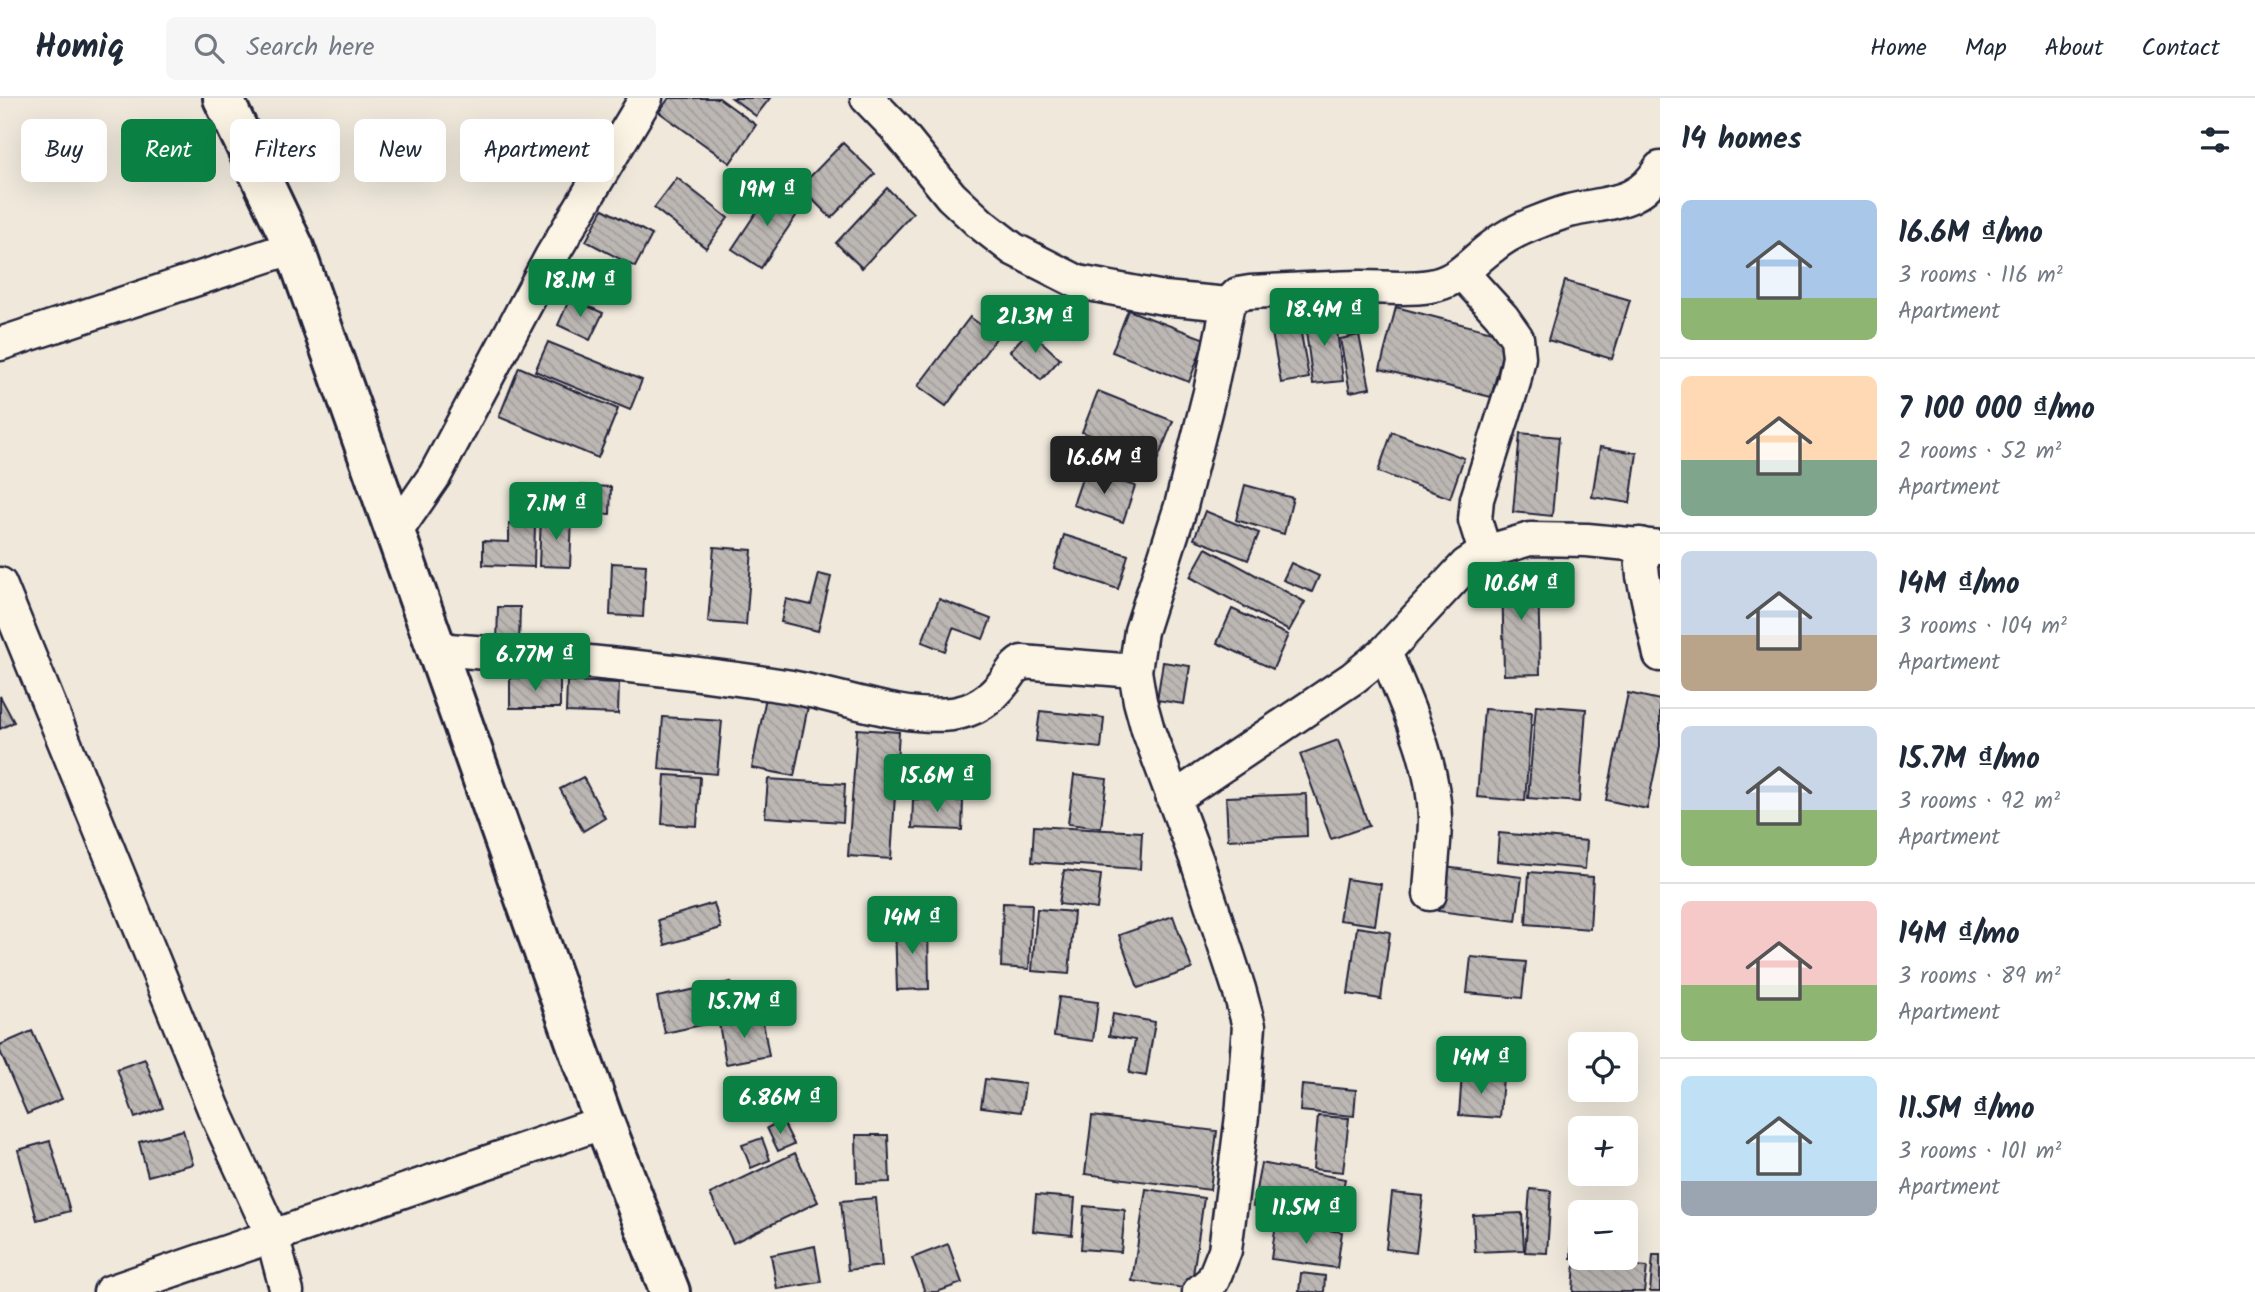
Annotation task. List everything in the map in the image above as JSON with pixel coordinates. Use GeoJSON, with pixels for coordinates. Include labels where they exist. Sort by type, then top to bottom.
{"type":"FeatureCollection","features":[{"type":"Feature","properties":{"kind":"street"},"geometry":{"type":"LineString","coordinates":[[223,98],[294,247],[604,1122],[670,1292]]}},
{"type":"Feature","properties":{"kind":"street"},"geometry":{"type":"LineString","coordinates":[[395,533],[435,475],[551,257],[646,98]]}},
{"type":"Feature","properties":{"kind":"street"},"geometry":{"type":"LineString","coordinates":[[867,98],[897,128],[951,196],[1013,249],[1077,282],[1164,298],[1228,304]]}},
{"type":"Feature","properties":{"kind":"street"},"geometry":{"type":"LineString","coordinates":[[1199,1292],[1213,1280],[1225,1250],[1249,1026],[1206,887],[1145,720],[1135,671],[1141,631],[1181,506],[1210,392],[1228,304],[1238,294],[1250,292],[1430,286],[1463,274],[1490,248],[1536,222],[1568,212],[1616,204],[1640,192],[1653,180],[1660,168]]}},
{"type":"Feature","properties":{"kind":"street"},"geometry":{"type":"LineString","coordinates":[[0,344],[294,247]]}},
{"type":"Feature","properties":{"kind":"street"},"geometry":{"type":"LineString","coordinates":[[1463,274],[1503,317],[1517,338],[1519,357],[1514,382],[1477,499],[1475,520],[1485,552]]}},
{"type":"Feature","properties":{"kind":"street"},"geometry":{"type":"LineString","coordinates":[[1173,800],[1285,724],[1318,705],[1385,652],[1466,565],[1485,552],[1530,539],[1650,545],[1643,576],[1660,655]]}},
{"type":"Feature","properties":{"kind":"street"},"geometry":{"type":"LineString","coordinates":[[0,584],[214,1109],[272,1234],[287,1292]]}},
{"type":"Feature","properties":{"kind":"street"},"geometry":{"type":"LineString","coordinates":[[437,649],[684,670],[802,688],[876,707],[932,714],[954,714],[982,703],[991,697],[1011,671],[1022,662],[1135,671]]}},
{"type":"Feature","properties":{"kind":"street"},"geometry":{"type":"LineString","coordinates":[[1385,652],[1416,729],[1433,796],[1430,894]]}},
{"type":"Feature","properties":{"kind":"street"},"geometry":{"type":"LineString","coordinates":[[110,1292],[272,1234],[604,1122]]}},
{"type":"Feature","properties":{"kind":"building"},"geometry":{"type":"Polygon","coordinates":[[[669,98],[719,98],[756,125],[730,163],[659,112],[669,98]]]}},
{"type":"Feature","properties":{"kind":"building"},"geometry":{"type":"Polygon","coordinates":[[[732,98],[770,98],[756,116],[732,98]]]}},
{"type":"Feature","properties":{"kind":"building"},"geometry":{"type":"Polygon","coordinates":[[[843,143],[875,174],[831,218],[800,187],[843,143]]]}},
{"type":"Feature","properties":{"kind":"building"},"geometry":{"type":"Polygon","coordinates":[[[677,178],[728,218],[706,248],[654,208],[677,178]]]}},
{"type":"Feature","properties":{"kind":"building"},"geometry":{"type":"Polygon","coordinates":[[[773,187],[802,207],[761,268],[732,249],[773,187]]]}},
{"type":"Feature","properties":{"kind":"building"},"geometry":{"type":"Polygon","coordinates":[[[887,188],[913,213],[862,268],[836,243],[887,188]]]}},
{"type":"Feature","properties":{"kind":"building"},"geometry":{"type":"Polygon","coordinates":[[[603,209],[652,235],[635,267],[586,241],[603,209]]]}},
{"type":"Feature","properties":{"kind":"building"},"geometry":{"type":"Polygon","coordinates":[[[1565,281],[1630,300],[1612,359],[1548,340],[1565,281]]]}},
{"type":"Feature","properties":{"kind":"building"},"geometry":{"type":"Polygon","coordinates":[[[570,298],[603,313],[590,340],[558,325],[570,298]]]}},
{"type":"Feature","properties":{"kind":"building"},"geometry":{"type":"Polygon","coordinates":[[[1396,307],[1507,336],[1491,397],[1380,369],[1396,307]]]}},
{"type":"Feature","properties":{"kind":"building"},"geometry":{"type":"Polygon","coordinates":[[[1128,310],[1205,339],[1189,382],[1112,352],[1128,310]]]}},
{"type":"Feature","properties":{"kind":"building"},"geometry":{"type":"Polygon","coordinates":[[[1335,313],[1343,381],[1313,384],[1304,316],[1335,313]]]}},
{"type":"Feature","properties":{"kind":"building"},"geometry":{"type":"Polygon","coordinates":[[[970,317],[997,337],[946,406],[918,386],[970,317]]]}},
{"type":"Feature","properties":{"kind":"building"},"geometry":{"type":"Polygon","coordinates":[[[1299,322],[1309,378],[1281,383],[1271,327],[1299,322]]]}},
{"type":"Feature","properties":{"kind":"building"},"geometry":{"type":"Polygon","coordinates":[[[1029,330],[1060,359],[1041,380],[1010,351],[1029,330]]]}},
{"type":"Feature","properties":{"kind":"building"},"geometry":{"type":"Polygon","coordinates":[[[1359,335],[1370,388],[1350,392],[1340,339],[1359,335]]]}},
{"type":"Feature","properties":{"kind":"building"},"geometry":{"type":"Polygon","coordinates":[[[548,342],[642,380],[630,410],[535,371],[548,342]]]}},
{"type":"Feature","properties":{"kind":"building"},"geometry":{"type":"Polygon","coordinates":[[[519,367],[618,409],[598,458],[499,417],[519,367]]]}},
{"type":"Feature","properties":{"kind":"building"},"geometry":{"type":"Polygon","coordinates":[[[1098,391],[1173,421],[1157,461],[1082,432],[1098,391]]]}},
{"type":"Feature","properties":{"kind":"building"},"geometry":{"type":"Polygon","coordinates":[[[1392,432],[1464,458],[1450,498],[1378,472],[1392,432]]]}},
{"type":"Feature","properties":{"kind":"building"},"geometry":{"type":"Polygon","coordinates":[[[1520,433],[1559,437],[1552,516],[1513,512],[1520,433]]]}},
{"type":"Feature","properties":{"kind":"building"},"geometry":{"type":"Polygon","coordinates":[[[1600,447],[1637,453],[1630,503],[1592,497],[1600,447]]]}},
{"type":"Feature","properties":{"kind":"building"},"geometry":{"type":"Polygon","coordinates":[[[1085,470],[1135,486],[1123,522],[1073,505],[1085,470]]]}},
{"type":"Feature","properties":{"kind":"building"},"geometry":{"type":"Polygon","coordinates":[[[571,485],[611,487],[610,514],[570,512],[571,485]]]}},
{"type":"Feature","properties":{"kind":"building"},"geometry":{"type":"Polygon","coordinates":[[[1245,485],[1293,498],[1284,534],[1236,520],[1245,485]]]}},
{"type":"Feature","properties":{"kind":"building"},"geometry":{"type":"Polygon","coordinates":[[[1205,511],[1259,533],[1248,560],[1194,539],[1205,511]]]}},
{"type":"Feature","properties":{"kind":"building"},"geometry":{"type":"Polygon","coordinates":[[[541,516],[572,517],[570,567],[539,566],[541,516]]]}},
{"type":"Feature","properties":{"kind":"building"},"geometry":{"type":"Polygon","coordinates":[[[509,523],[535,523],[534,567],[483,565],[483,541],[509,542],[509,523]]]}},
{"type":"Feature","properties":{"kind":"building"},"geometry":{"type":"Polygon","coordinates":[[[1064,535],[1128,555],[1118,589],[1054,568],[1064,535]]]}},
{"type":"Feature","properties":{"kind":"building"},"geometry":{"type":"Polygon","coordinates":[[[714,547],[752,550],[746,625],[708,622],[714,547]]]}},
{"type":"Feature","properties":{"kind":"building"},"geometry":{"type":"Polygon","coordinates":[[[1206,548],[1305,602],[1289,631],[1190,577],[1206,548]]]}},
{"type":"Feature","properties":{"kind":"building"},"geometry":{"type":"Polygon","coordinates":[[[612,563],[646,565],[643,617],[610,615],[612,563]]]}},
{"type":"Feature","properties":{"kind":"building"},"geometry":{"type":"Polygon","coordinates":[[[1291,563],[1319,576],[1312,592],[1283,580],[1291,563]]]}},
{"type":"Feature","properties":{"kind":"building"},"geometry":{"type":"Polygon","coordinates":[[[1502,569],[1538,569],[1540,674],[1504,675],[1502,569]]]}},
{"type":"Feature","properties":{"kind":"building"},"geometry":{"type":"Polygon","coordinates":[[[819,574],[831,577],[818,631],[781,622],[786,599],[811,605],[819,574]]]}},
{"type":"Feature","properties":{"kind":"building"},"geometry":{"type":"Polygon","coordinates":[[[939,599],[991,619],[983,639],[953,628],[945,651],[922,642],[939,599]]]}},
{"type":"Feature","properties":{"kind":"building"},"geometry":{"type":"Polygon","coordinates":[[[498,607],[520,607],[519,644],[497,644],[498,607]]]}},
{"type":"Feature","properties":{"kind":"building"},"geometry":{"type":"Polygon","coordinates":[[[1232,609],[1288,635],[1273,669],[1217,643],[1232,609]]]}},
{"type":"Feature","properties":{"kind":"building"},"geometry":{"type":"Polygon","coordinates":[[[1163,662],[1190,666],[1184,704],[1157,700],[1163,662]]]}},
{"type":"Feature","properties":{"kind":"building"},"geometry":{"type":"Polygon","coordinates":[[[560,677],[560,708],[510,708],[510,678],[560,677]]]}},
{"type":"Feature","properties":{"kind":"building"},"geometry":{"type":"Polygon","coordinates":[[[567,681],[619,683],[618,714],[566,712],[567,681]]]}},
{"type":"Feature","properties":{"kind":"building"},"geometry":{"type":"Polygon","coordinates":[[[1628,693],[1660,700],[1660,746],[1647,809],[1606,800],[1628,693]]]}},
{"type":"Feature","properties":{"kind":"building"},"geometry":{"type":"Polygon","coordinates":[[[0,696],[14,722],[0,729],[0,696]]]}},
{"type":"Feature","properties":{"kind":"building"},"geometry":{"type":"Polygon","coordinates":[[[766,697],[808,706],[794,776],[752,768],[766,697]]]}},
{"type":"Feature","properties":{"kind":"building"},"geometry":{"type":"Polygon","coordinates":[[[1536,705],[1586,709],[1579,802],[1528,798],[1536,705]]]}},
{"type":"Feature","properties":{"kind":"building"},"geometry":{"type":"Polygon","coordinates":[[[1484,709],[1532,712],[1525,801],[1477,797],[1484,709]]]}},
{"type":"Feature","properties":{"kind":"building"},"geometry":{"type":"Polygon","coordinates":[[[1040,711],[1104,718],[1101,748],[1036,741],[1040,711]]]}},
{"type":"Feature","properties":{"kind":"building"},"geometry":{"type":"Polygon","coordinates":[[[663,717],[722,721],[717,774],[659,769],[663,717]]]}},
{"type":"Feature","properties":{"kind":"building"},"geometry":{"type":"Polygon","coordinates":[[[857,729],[899,732],[891,859],[848,856],[857,729]]]}},
{"type":"Feature","properties":{"kind":"building"},"geometry":{"type":"Polygon","coordinates":[[[1338,740],[1369,826],[1331,839],[1300,754],[1338,740]]]}},
{"type":"Feature","properties":{"kind":"building"},"geometry":{"type":"Polygon","coordinates":[[[918,759],[961,763],[958,797],[915,793],[918,759]]]}},
{"type":"Feature","properties":{"kind":"building"},"geometry":{"type":"Polygon","coordinates":[[[665,775],[700,777],[697,826],[662,824],[665,775]]]}},
{"type":"Feature","properties":{"kind":"building"},"geometry":{"type":"Polygon","coordinates":[[[1074,775],[1107,779],[1101,828],[1068,824],[1074,775]]]}},
{"type":"Feature","properties":{"kind":"building"},"geometry":{"type":"Polygon","coordinates":[[[583,777],[605,818],[583,831],[560,789],[583,777]]]}},
{"type":"Feature","properties":{"kind":"building"},"geometry":{"type":"Polygon","coordinates":[[[768,779],[845,784],[843,822],[765,817],[768,779]]]}},
{"type":"Feature","properties":{"kind":"building"},"geometry":{"type":"Polygon","coordinates":[[[1306,794],[1307,836],[1228,840],[1226,797],[1306,794]]]}},
{"type":"Feature","properties":{"kind":"building"},"geometry":{"type":"Polygon","coordinates":[[[913,799],[963,801],[962,830],[912,828],[913,799]]]}},
{"type":"Feature","properties":{"kind":"building"},"geometry":{"type":"Polygon","coordinates":[[[1034,826],[1142,832],[1140,869],[1032,862],[1034,826]]]}},
{"type":"Feature","properties":{"kind":"building"},"geometry":{"type":"Polygon","coordinates":[[[1499,833],[1587,841],[1585,869],[1497,861],[1499,833]]]}},
{"type":"Feature","properties":{"kind":"building"},"geometry":{"type":"Polygon","coordinates":[[[1444,867],[1522,877],[1516,921],[1438,911],[1444,867]]]}},
{"type":"Feature","properties":{"kind":"building"},"geometry":{"type":"Polygon","coordinates":[[[1064,870],[1101,875],[1097,909],[1059,904],[1064,870]]]}},
{"type":"Feature","properties":{"kind":"building"},"geometry":{"type":"Polygon","coordinates":[[[1529,872],[1593,877],[1590,929],[1526,924],[1529,872]]]}},
{"type":"Feature","properties":{"kind":"building"},"geometry":{"type":"Polygon","coordinates":[[[1346,879],[1381,884],[1375,925],[1339,920],[1346,879]]]}},
{"type":"Feature","properties":{"kind":"building"},"geometry":{"type":"Polygon","coordinates":[[[714,903],[721,928],[665,945],[658,920],[714,903]]]}},
{"type":"Feature","properties":{"kind":"building"},"geometry":{"type":"Polygon","coordinates":[[[1003,903],[1032,904],[1029,969],[1001,967],[1003,903]]]}},
{"type":"Feature","properties":{"kind":"building"},"geometry":{"type":"Polygon","coordinates":[[[1037,909],[1074,912],[1069,974],[1032,971],[1037,909]]]}},
{"type":"Feature","properties":{"kind":"building"},"geometry":{"type":"Polygon","coordinates":[[[1173,916],[1192,969],[1138,988],[1119,935],[1173,916]]]}},
{"type":"Feature","properties":{"kind":"building"},"geometry":{"type":"Polygon","coordinates":[[[928,923],[929,989],[897,990],[895,924],[928,923]]]}},
{"type":"Feature","properties":{"kind":"building"},"geometry":{"type":"Polygon","coordinates":[[[1357,927],[1390,932],[1381,999],[1348,994],[1357,927]]]}},
{"type":"Feature","properties":{"kind":"building"},"geometry":{"type":"Polygon","coordinates":[[[1471,957],[1526,962],[1522,998],[1467,993],[1471,957]]]}},
{"type":"Feature","properties":{"kind":"building"},"geometry":{"type":"Polygon","coordinates":[[[731,982],[738,1017],[665,1033],[657,997],[731,982]]]}},
{"type":"Feature","properties":{"kind":"building"},"geometry":{"type":"Polygon","coordinates":[[[1059,997],[1098,1002],[1093,1041],[1054,1036],[1059,997]]]}},
{"type":"Feature","properties":{"kind":"building"},"geometry":{"type":"Polygon","coordinates":[[[1113,1014],[1155,1022],[1146,1076],[1129,1073],[1135,1040],[1109,1036],[1113,1014]]]}},
{"type":"Feature","properties":{"kind":"building"},"geometry":{"type":"Polygon","coordinates":[[[762,1016],[769,1056],[726,1064],[719,1024],[762,1016]]]}},
{"type":"Feature","properties":{"kind":"building"},"geometry":{"type":"Polygon","coordinates":[[[32,1031],[62,1099],[27,1114],[0,1051],[0,1045],[32,1031]]]}},
{"type":"Feature","properties":{"kind":"building"},"geometry":{"type":"Polygon","coordinates":[[[145,1059],[163,1108],[135,1118],[117,1069],[145,1059]]]}},
{"type":"Feature","properties":{"kind":"building"},"geometry":{"type":"Polygon","coordinates":[[[1462,1073],[1503,1076],[1500,1118],[1459,1115],[1462,1073]]]}},
{"type":"Feature","properties":{"kind":"building"},"geometry":{"type":"Polygon","coordinates":[[[985,1079],[1025,1084],[1021,1112],[981,1107],[985,1079]]]}},
{"type":"Feature","properties":{"kind":"building"},"geometry":{"type":"Polygon","coordinates":[[[1302,1085],[1356,1090],[1354,1116],[1300,1111],[1302,1085]]]}},
{"type":"Feature","properties":{"kind":"building"},"geometry":{"type":"Polygon","coordinates":[[[1092,1116],[1217,1131],[1210,1190],[1085,1174],[1092,1116]]]}},
{"type":"Feature","properties":{"kind":"building"},"geometry":{"type":"Polygon","coordinates":[[[1318,1116],[1349,1118],[1343,1172],[1313,1169],[1318,1116]]]}},
{"type":"Feature","properties":{"kind":"building"},"geometry":{"type":"Polygon","coordinates":[[[782,1120],[794,1144],[778,1151],[767,1128],[782,1120]]]}},
{"type":"Feature","properties":{"kind":"building"},"geometry":{"type":"Polygon","coordinates":[[[183,1130],[193,1164],[148,1176],[139,1142],[183,1130]]]}},
{"type":"Feature","properties":{"kind":"building"},"geometry":{"type":"Polygon","coordinates":[[[856,1135],[888,1135],[890,1182],[857,1183],[856,1135]]]}},
{"type":"Feature","properties":{"kind":"building"},"geometry":{"type":"Polygon","coordinates":[[[762,1138],[770,1160],[751,1168],[742,1145],[762,1138]]]}},
{"type":"Feature","properties":{"kind":"building"},"geometry":{"type":"Polygon","coordinates":[[[50,1141],[70,1211],[37,1220],[18,1150],[50,1141]]]}},
{"type":"Feature","properties":{"kind":"building"},"geometry":{"type":"Polygon","coordinates":[[[795,1153],[818,1202],[733,1243],[710,1194],[795,1153]]]}},
{"type":"Feature","properties":{"kind":"building"},"geometry":{"type":"Polygon","coordinates":[[[1261,1163],[1345,1179],[1336,1222],[1253,1206],[1261,1163]]]}},
{"type":"Feature","properties":{"kind":"building"},"geometry":{"type":"Polygon","coordinates":[[[1146,1189],[1204,1198],[1191,1289],[1132,1281],[1146,1189]]]}},
{"type":"Feature","properties":{"kind":"building"},"geometry":{"type":"Polygon","coordinates":[[[1530,1189],[1551,1191],[1547,1253],[1525,1252],[1530,1189]]]}},
{"type":"Feature","properties":{"kind":"building"},"geometry":{"type":"Polygon","coordinates":[[[1392,1193],[1423,1196],[1416,1253],[1386,1249],[1392,1193]]]}},
{"type":"Feature","properties":{"kind":"building"},"geometry":{"type":"Polygon","coordinates":[[[1036,1195],[1075,1198],[1072,1235],[1033,1231],[1036,1195]]]}},
{"type":"Feature","properties":{"kind":"building"},"geometry":{"type":"Polygon","coordinates":[[[876,1198],[882,1266],[848,1270],[841,1201],[876,1198]]]}},
{"type":"Feature","properties":{"kind":"building"},"geometry":{"type":"Polygon","coordinates":[[[1084,1206],[1125,1210],[1121,1252],[1081,1249],[1084,1206]]]}},
{"type":"Feature","properties":{"kind":"building"},"geometry":{"type":"Polygon","coordinates":[[[1522,1213],[1524,1250],[1475,1252],[1473,1215],[1522,1213]]]}},
{"type":"Feature","properties":{"kind":"building"},"geometry":{"type":"Polygon","coordinates":[[[1276,1223],[1342,1232],[1337,1268],[1271,1259],[1276,1223]]]}},
{"type":"Feature","properties":{"kind":"building"},"geometry":{"type":"Polygon","coordinates":[[[948,1244],[962,1283],[937,1292],[925,1292],[912,1258],[948,1244]]]}},
{"type":"Feature","properties":{"kind":"building"},"geometry":{"type":"Polygon","coordinates":[[[815,1246],[821,1282],[777,1289],[771,1255],[815,1246]]]}},
{"type":"Feature","properties":{"kind":"building"},"geometry":{"type":"Polygon","coordinates":[[[1653,1255],[1660,1255],[1660,1292],[1650,1292],[1653,1255]]]}},
{"type":"Feature","properties":{"kind":"building"},"geometry":{"type":"Polygon","coordinates":[[[1638,1266],[1647,1267],[1644,1292],[1573,1292],[1574,1270],[1638,1270],[1638,1266]]]}},
{"type":"Feature","properties":{"kind":"building"},"geometry":{"type":"Polygon","coordinates":[[[1301,1273],[1325,1276],[1324,1292],[1299,1292],[1301,1273]]]}}]}
